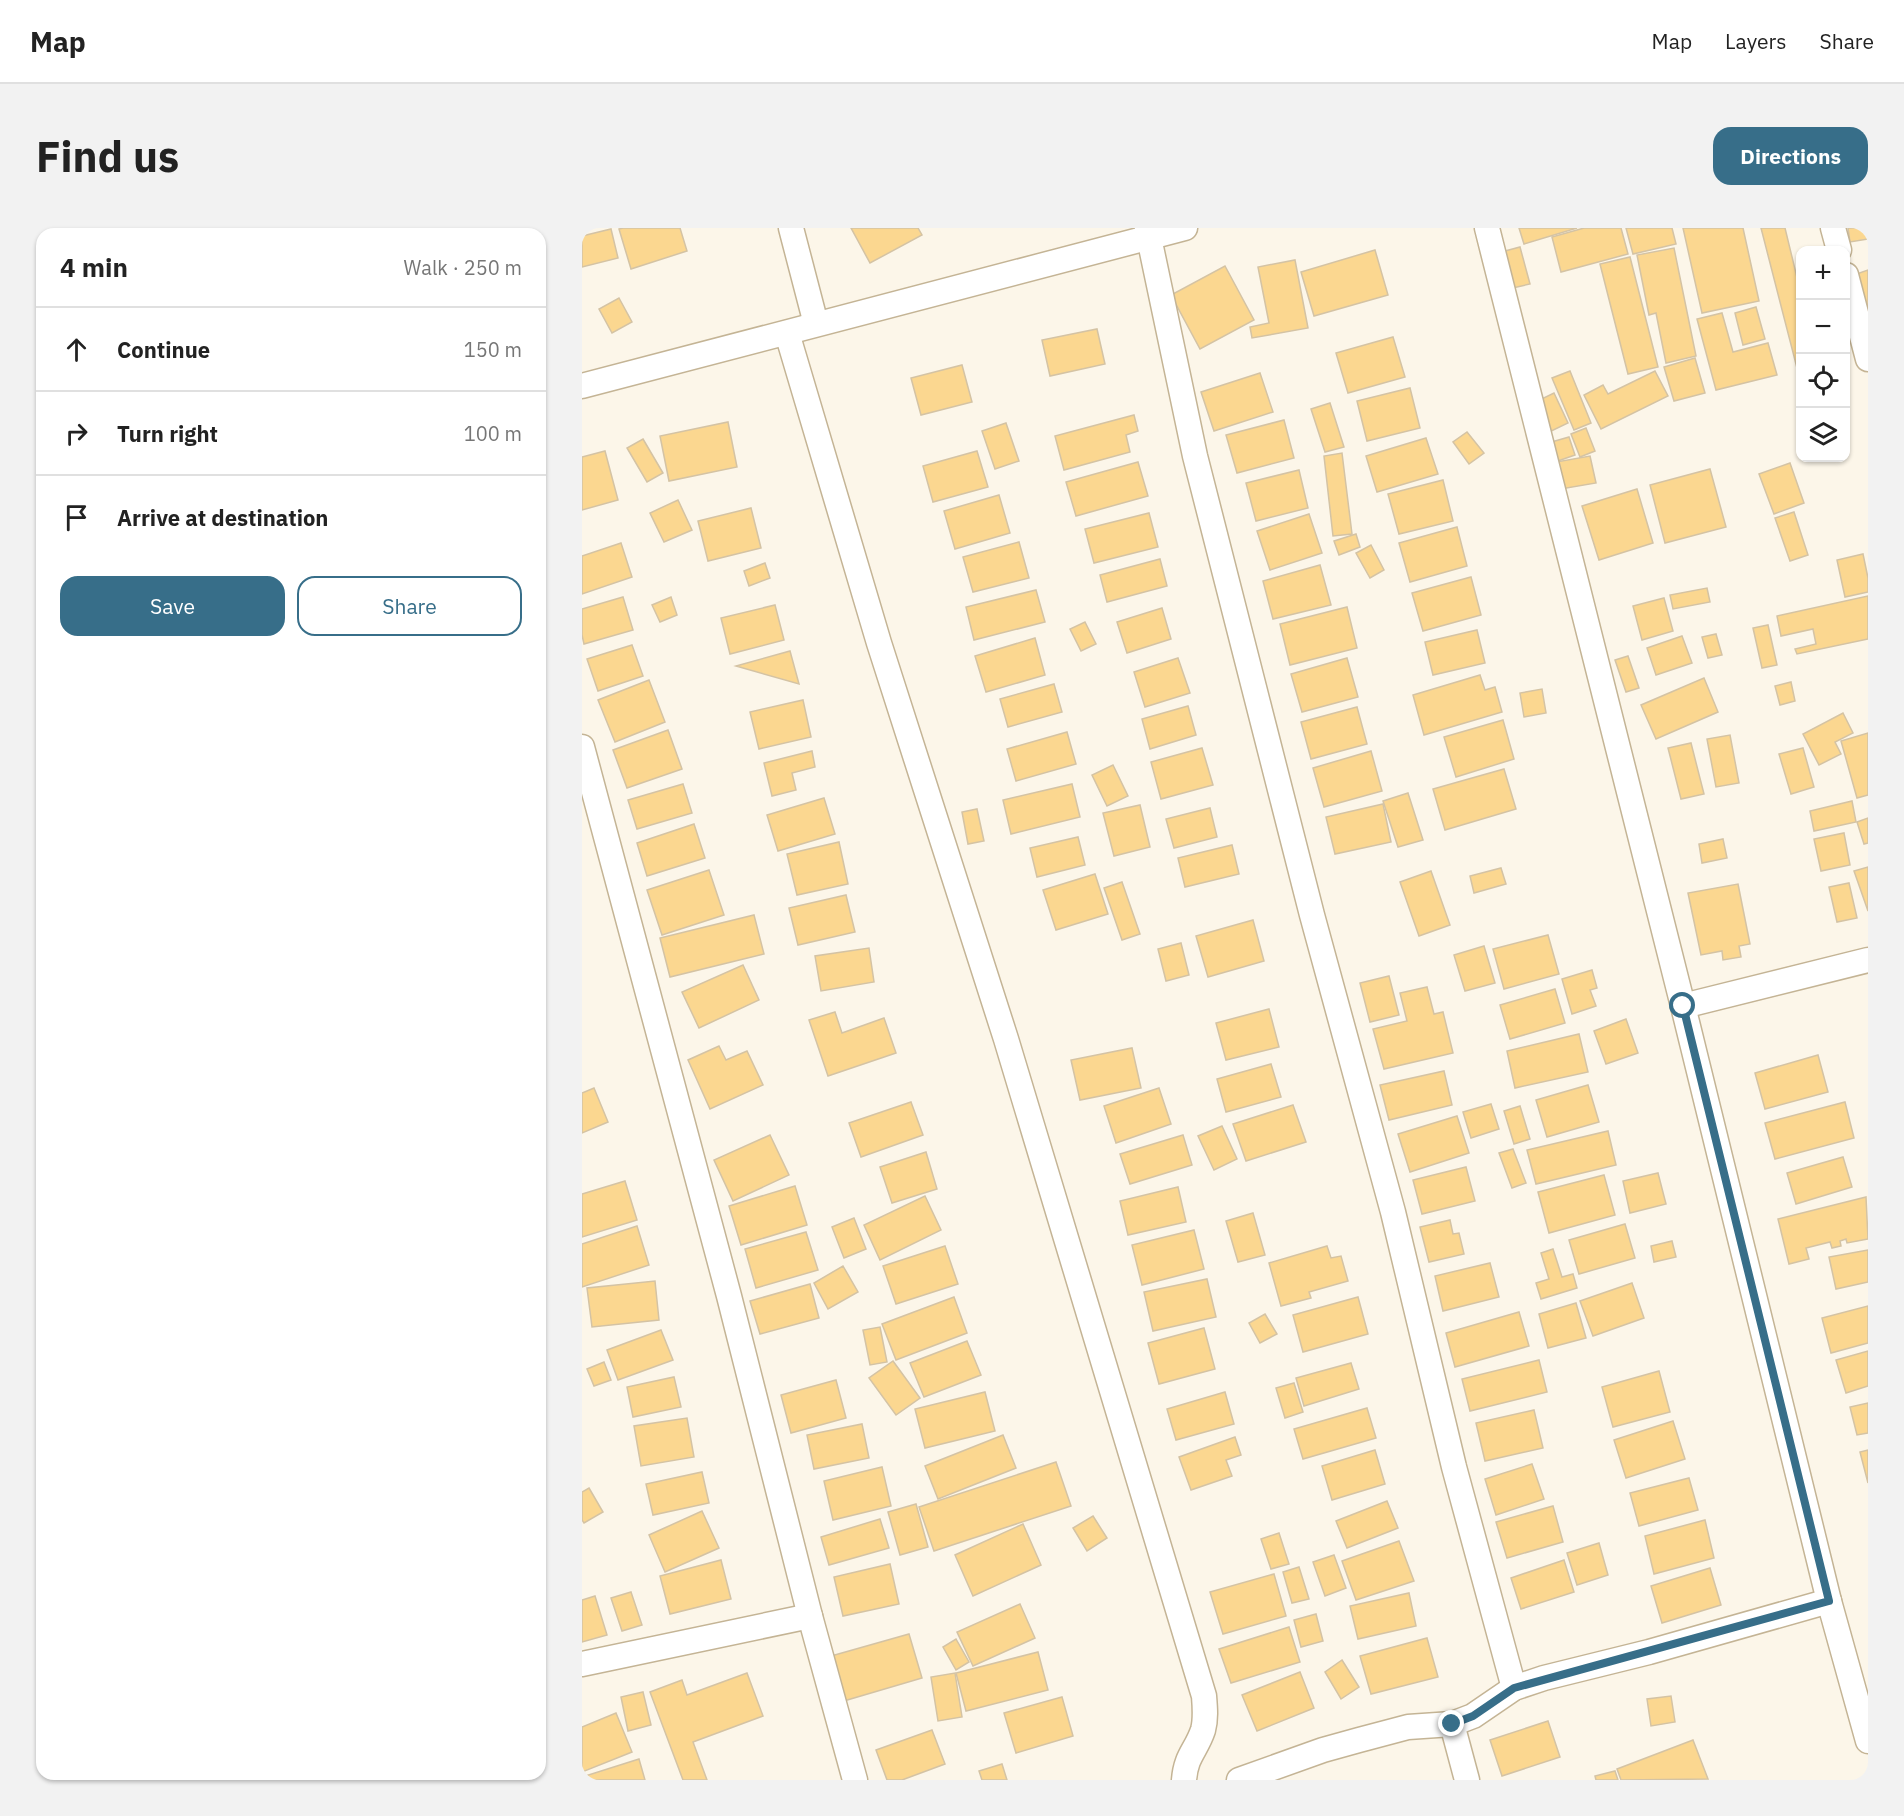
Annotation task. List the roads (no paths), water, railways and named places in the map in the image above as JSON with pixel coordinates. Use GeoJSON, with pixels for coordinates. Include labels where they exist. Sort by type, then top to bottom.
{"type":"FeatureCollection","features":[{"type":"Feature","properties":{"kind":"street"},"geometry":{"type":"LineString","coordinates":[[791,228],[816,324]]}},
{"type":"Feature","properties":{"kind":"street"},"geometry":{"type":"LineString","coordinates":[[582,386],[787,333],[1148,232],[1185,228]]}},
{"type":"Feature","properties":{"kind":"street"},"geometry":{"type":"LineString","coordinates":[[1487,228],[1683,1006],[1829,1601],[1868,1741]]}},
{"type":"Feature","properties":{"kind":"street"},"geometry":{"type":"LineString","coordinates":[[1833,228],[1838,246]]}},
{"type":"Feature","properties":{"kind":"street"},"geometry":{"type":"LineString","coordinates":[[1148,232],[1195,456],[1312,915],[1393,1212],[1454,1467],[1514,1688]]}},
{"type":"Feature","properties":{"kind":"street"},"geometry":{"type":"LineString","coordinates":[[1850,293],[1868,359]]}},
{"type":"Feature","properties":{"kind":"street"},"geometry":{"type":"LineString","coordinates":[[787,333],[879,643],[1006,1039],[1204,1696],[1206,1714],[1202,1731],[1186,1764],[1184,1780]]}},
{"type":"Feature","properties":{"kind":"street"},"geometry":{"type":"LineString","coordinates":[[582,747],[729,1296],[810,1616],[855,1780]]}},
{"type":"Feature","properties":{"kind":"street"},"geometry":{"type":"LineString","coordinates":[[1683,1006],[1868,960]]}},
{"type":"Feature","properties":{"kind":"street"},"geometry":{"type":"LineString","coordinates":[[1239,1780],[1323,1750],[1388,1732],[1452,1724],[1473,1716],[1514,1688],[1829,1601]]}},
{"type":"Feature","properties":{"kind":"street"},"geometry":{"type":"LineString","coordinates":[[582,1664],[810,1616]]}},
{"type":"Feature","properties":{"kind":"street"},"geometry":{"type":"LineString","coordinates":[[1452,1724],[1467,1780]]}}]}
